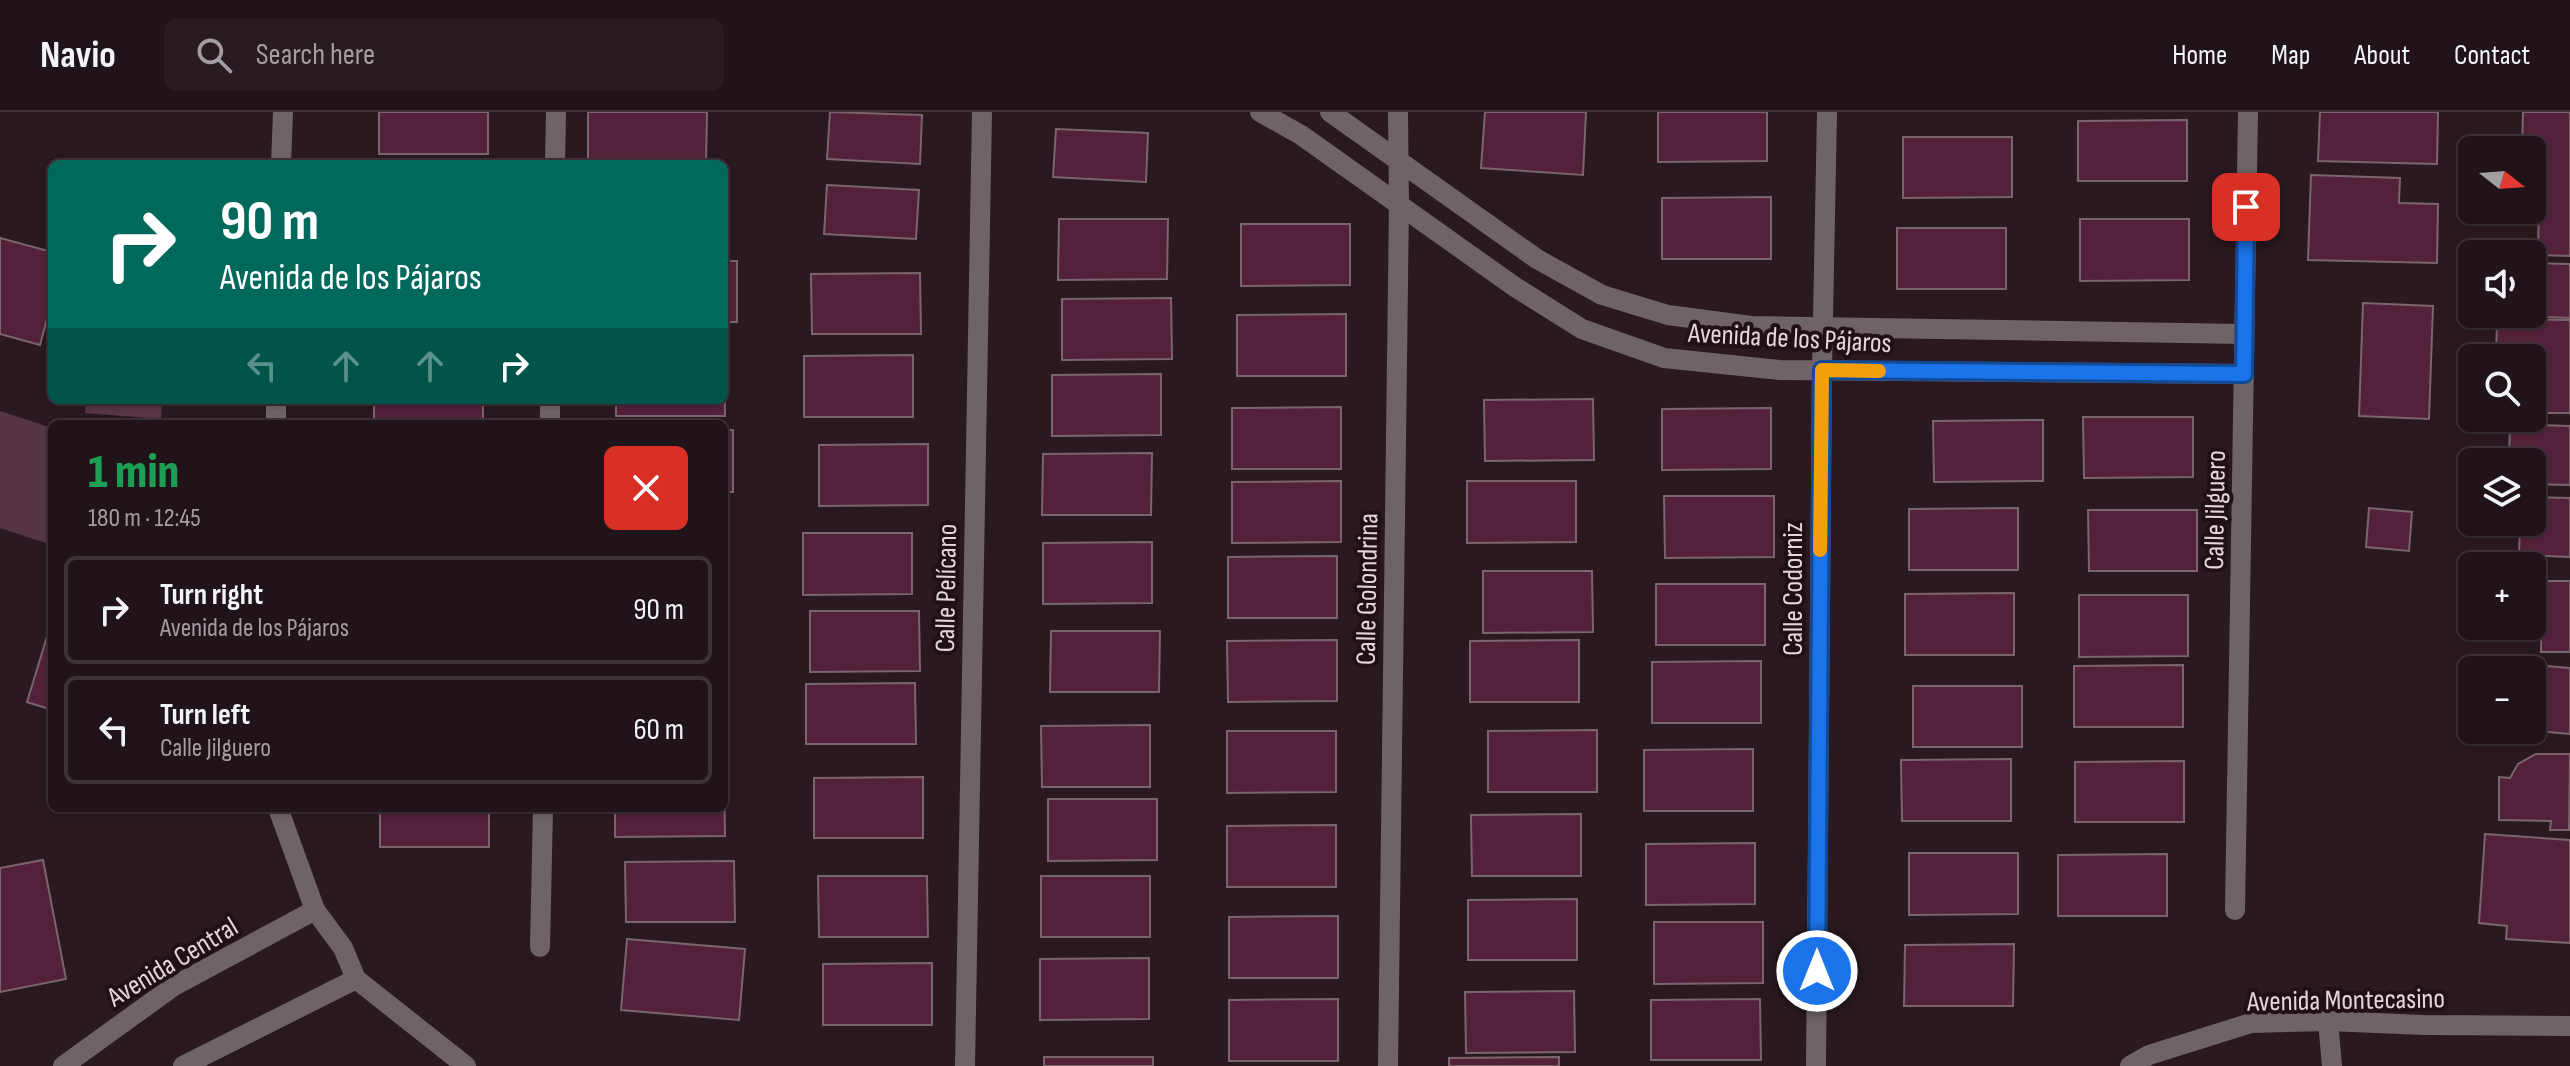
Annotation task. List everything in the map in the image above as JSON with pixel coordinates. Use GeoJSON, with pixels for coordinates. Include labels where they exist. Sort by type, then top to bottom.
{"type":"FeatureCollection","features":[{"type":"Feature","properties":{"kind":"street"},"geometry":{"type":"LineString","coordinates":[[281,160],[283,112]]}},
{"type":"Feature","properties":{"kind":"street"},"geometry":{"type":"LineString","coordinates":[[555,160],[556,112]]}},
{"type":"Feature","properties":{"kind":"street","name":"Calle Pelícano"},"geometry":{"type":"LineString","coordinates":[[965,1066],[982,112]]}},
{"type":"Feature","properties":{"kind":"street","name":"Avenida de los Pájaros"},"geometry":{"type":"LineString","coordinates":[[1260,112],[1301,135],[1515,287],[1582,329],[1664,358],[1780,370],[2244,374]]}},
{"type":"Feature","properties":{"kind":"street","name":"Avenida de los Pájaros"},"geometry":{"type":"LineString","coordinates":[[1330,112],[1537,259],[1602,295],[1668,315],[1751,326],[2244,334]]}},
{"type":"Feature","properties":{"kind":"street","name":"Calle Golondrina"},"geometry":{"type":"LineString","coordinates":[[1388,1066],[1398,112]]}},
{"type":"Feature","properties":{"kind":"street","name":"Calle Codorniz"},"geometry":{"type":"LineString","coordinates":[[1816,1066],[1827,112]]}},
{"type":"Feature","properties":{"kind":"street","name":"Calle Jilguero"},"geometry":{"type":"LineString","coordinates":[[2235,910],[2248,112]]}},
{"type":"Feature","properties":{"kind":"street"},"geometry":{"type":"LineString","coordinates":[[279,812],[315,910],[343,948],[356,979],[466,1066]]}},
{"type":"Feature","properties":{"kind":"street"},"geometry":{"type":"LineString","coordinates":[[540,947],[543,812]]}},
{"type":"Feature","properties":{"kind":"street","name":"Avenida Central"},"geometry":{"type":"LineString","coordinates":[[63,1066],[174,986],[315,910]]}},
{"type":"Feature","properties":{"kind":"street"},"geometry":{"type":"LineString","coordinates":[[183,1066],[356,979]]}},
{"type":"Feature","properties":{"kind":"street"},"geometry":{"type":"LineString","coordinates":[[2328,1021],[2332,1066]]}},
{"type":"Feature","properties":{"kind":"street","name":"Avenida Montecasino"},"geometry":{"type":"LineString","coordinates":[[2130,1066],[2149,1055],[2251,1023],[2328,1021],[2570,1026]]}},
{"type":"Feature","properties":{"kind":"shaded area"},"geometry":{"type":"Polygon","coordinates":[[[86,404],[162,404],[161,419],[85,413],[86,404]]]}},
{"type":"Feature","properties":{"kind":"shaded area"},"geometry":{"type":"Polygon","coordinates":[[[0,411],[48,427],[48,544],[0,528],[0,411]]]}},
{"type":"Feature","properties":{"kind":"building"},"geometry":{"type":"Polygon","coordinates":[[[379,112],[488,112],[488,154],[379,154],[379,112]]]}},
{"type":"Feature","properties":{"kind":"building"},"geometry":{"type":"Polygon","coordinates":[[[588,112],[707,112],[706,160],[588,160],[588,112]]]}},
{"type":"Feature","properties":{"kind":"building"},"geometry":{"type":"Polygon","coordinates":[[[830,112],[922,115],[920,164],[827,159],[830,112]]]}},
{"type":"Feature","properties":{"kind":"building"},"geometry":{"type":"Polygon","coordinates":[[[1485,112],[1586,112],[1583,175],[1481,168],[1485,112]]]}},
{"type":"Feature","properties":{"kind":"building"},"geometry":{"type":"Polygon","coordinates":[[[1658,112],[1767,112],[1767,161],[1658,162],[1658,112]]]}},
{"type":"Feature","properties":{"kind":"building"},"geometry":{"type":"Polygon","coordinates":[[[2320,112],[2438,112],[2437,164],[2318,161],[2320,112]]]}},
{"type":"Feature","properties":{"kind":"building"},"geometry":{"type":"Polygon","coordinates":[[[2523,112],[2570,112],[2570,256],[2546,255],[2546,240],[2538,240],[2539,224],[2546,224],[2546,136],[2522,136],[2523,112]]]}},
{"type":"Feature","properties":{"kind":"building"},"geometry":{"type":"Polygon","coordinates":[[[2187,120],[2187,181],[2078,181],[2078,121],[2187,120]]]}},
{"type":"Feature","properties":{"kind":"building"},"geometry":{"type":"Polygon","coordinates":[[[1056,129],[1148,133],[1146,182],[1053,177],[1056,129]]]}},
{"type":"Feature","properties":{"kind":"building"},"geometry":{"type":"Polygon","coordinates":[[[1903,137],[2012,137],[2012,197],[1903,198],[1903,137]]]}},
{"type":"Feature","properties":{"kind":"building"},"geometry":{"type":"Polygon","coordinates":[[[2311,175],[2400,178],[2399,203],[2438,204],[2437,263],[2308,260],[2311,175]]]}},
{"type":"Feature","properties":{"kind":"building"},"geometry":{"type":"Polygon","coordinates":[[[827,185],[919,190],[916,239],[824,234],[827,185]]]}},
{"type":"Feature","properties":{"kind":"building"},"geometry":{"type":"Polygon","coordinates":[[[1771,197],[1771,259],[1662,259],[1662,198],[1771,197]]]}},
{"type":"Feature","properties":{"kind":"building"},"geometry":{"type":"Polygon","coordinates":[[[1059,219],[1168,219],[1167,279],[1058,280],[1059,219]]]}},
{"type":"Feature","properties":{"kind":"building"},"geometry":{"type":"Polygon","coordinates":[[[2080,219],[2189,219],[2189,280],[2080,281],[2080,219]]]}},
{"type":"Feature","properties":{"kind":"building"},"geometry":{"type":"Polygon","coordinates":[[[1241,224],[1350,224],[1350,285],[1241,286],[1241,224]]]}},
{"type":"Feature","properties":{"kind":"building"},"geometry":{"type":"Polygon","coordinates":[[[1897,228],[2006,228],[2006,289],[1897,289],[1897,228]]]}},
{"type":"Feature","properties":{"kind":"building"},"geometry":{"type":"Polygon","coordinates":[[[0,238],[48,251],[48,315],[40,345],[0,334],[0,238]]]}},
{"type":"Feature","properties":{"kind":"building"},"geometry":{"type":"Polygon","coordinates":[[[728,261],[737,261],[737,322],[728,322],[728,261]]]}},
{"type":"Feature","properties":{"kind":"building"},"geometry":{"type":"Polygon","coordinates":[[[2546,263],[2570,264],[2570,318],[2546,317],[2546,263]]]}},
{"type":"Feature","properties":{"kind":"building"},"geometry":{"type":"Polygon","coordinates":[[[920,273],[921,334],[812,334],[811,274],[920,273]]]}},
{"type":"Feature","properties":{"kind":"building"},"geometry":{"type":"Polygon","coordinates":[[[1171,298],[1172,359],[1062,360],[1062,299],[1171,298]]]}},
{"type":"Feature","properties":{"kind":"building"},"geometry":{"type":"Polygon","coordinates":[[[2363,303],[2433,306],[2429,419],[2359,416],[2363,303]]]}},
{"type":"Feature","properties":{"kind":"building"},"geometry":{"type":"Polygon","coordinates":[[[1346,314],[1346,376],[1237,376],[1237,315],[1346,314]]]}},
{"type":"Feature","properties":{"kind":"building"},"geometry":{"type":"Polygon","coordinates":[[[2546,320],[2570,320],[2570,413],[2546,413],[2546,344],[2496,344],[2497,328],[2546,328],[2546,320]]]}},
{"type":"Feature","properties":{"kind":"building"},"geometry":{"type":"Polygon","coordinates":[[[913,355],[913,417],[804,417],[804,356],[913,355]]]}},
{"type":"Feature","properties":{"kind":"building"},"geometry":{"type":"Polygon","coordinates":[[[1161,374],[1161,435],[1052,436],[1052,375],[1161,374]]]}},
{"type":"Feature","properties":{"kind":"building"},"geometry":{"type":"Polygon","coordinates":[[[1593,399],[1594,460],[1485,461],[1484,400],[1593,399]]]}},
{"type":"Feature","properties":{"kind":"building"},"geometry":{"type":"Polygon","coordinates":[[[374,404],[483,404],[483,420],[374,420],[374,404]]]}},
{"type":"Feature","properties":{"kind":"building"},"geometry":{"type":"Polygon","coordinates":[[[616,404],[725,404],[725,416],[616,416],[616,404]]]}},
{"type":"Feature","properties":{"kind":"building"},"geometry":{"type":"Polygon","coordinates":[[[1341,407],[1341,469],[1232,469],[1232,408],[1341,407]]]}},
{"type":"Feature","properties":{"kind":"building"},"geometry":{"type":"Polygon","coordinates":[[[1771,408],[1771,469],[1662,470],[1662,409],[1771,408]]]}},
{"type":"Feature","properties":{"kind":"building"},"geometry":{"type":"Polygon","coordinates":[[[2083,417],[2193,417],[2193,477],[2084,478],[2083,417]]]}},
{"type":"Feature","properties":{"kind":"building"},"geometry":{"type":"Polygon","coordinates":[[[2043,420],[2043,481],[1934,482],[1933,421],[2043,420]]]}},
{"type":"Feature","properties":{"kind":"building"},"geometry":{"type":"Polygon","coordinates":[[[2546,425],[2570,426],[2570,485],[2546,484],[2546,448],[2509,448],[2510,432],[2546,432],[2546,425]]]}},
{"type":"Feature","properties":{"kind":"building"},"geometry":{"type":"Polygon","coordinates":[[[728,430],[733,430],[733,492],[728,492],[728,430]]]}},
{"type":"Feature","properties":{"kind":"building"},"geometry":{"type":"Polygon","coordinates":[[[928,444],[928,505],[819,506],[819,445],[928,444]]]}},
{"type":"Feature","properties":{"kind":"building"},"geometry":{"type":"Polygon","coordinates":[[[1152,453],[1151,515],[1042,515],[1043,454],[1152,453]]]}},
{"type":"Feature","properties":{"kind":"building"},"geometry":{"type":"Polygon","coordinates":[[[1341,481],[1341,542],[1232,543],[1232,482],[1341,481]]]}},
{"type":"Feature","properties":{"kind":"building"},"geometry":{"type":"Polygon","coordinates":[[[1467,481],[1576,481],[1576,542],[1467,543],[1467,481]]]}},
{"type":"Feature","properties":{"kind":"building"},"geometry":{"type":"Polygon","coordinates":[[[1664,496],[1774,496],[1774,557],[1665,558],[1664,496]]]}},
{"type":"Feature","properties":{"kind":"building"},"geometry":{"type":"Polygon","coordinates":[[[2546,497],[2570,498],[2570,557],[2546,556],[2546,552],[2519,552],[2520,536],[2546,536],[2546,497]]]}},
{"type":"Feature","properties":{"kind":"building"},"geometry":{"type":"Polygon","coordinates":[[[2018,508],[2018,570],[1909,570],[1909,509],[2018,508]]]}},
{"type":"Feature","properties":{"kind":"building"},"geometry":{"type":"Polygon","coordinates":[[[2369,508],[2412,512],[2409,551],[2366,547],[2369,508]]]}},
{"type":"Feature","properties":{"kind":"building"},"geometry":{"type":"Polygon","coordinates":[[[2088,510],[2197,510],[2197,571],[2089,571],[2088,510]]]}},
{"type":"Feature","properties":{"kind":"building"},"geometry":{"type":"Polygon","coordinates":[[[803,533],[912,533],[912,594],[803,595],[803,533]]]}},
{"type":"Feature","properties":{"kind":"building"},"geometry":{"type":"Polygon","coordinates":[[[1152,542],[1152,603],[1043,604],[1043,543],[1152,542]]]}},
{"type":"Feature","properties":{"kind":"building"},"geometry":{"type":"Polygon","coordinates":[[[1337,556],[1337,618],[1228,618],[1228,557],[1337,556]]]}},
{"type":"Feature","properties":{"kind":"building"},"geometry":{"type":"Polygon","coordinates":[[[1483,571],[1592,571],[1593,632],[1483,633],[1483,571]]]}},
{"type":"Feature","properties":{"kind":"building"},"geometry":{"type":"Polygon","coordinates":[[[2546,581],[2570,581],[2570,652],[2541,652],[2541,640],[2546,640],[2546,581]]]}},
{"type":"Feature","properties":{"kind":"building"},"geometry":{"type":"Polygon","coordinates":[[[1656,584],[1765,584],[1765,645],[1656,645],[1656,584]]]}},
{"type":"Feature","properties":{"kind":"building"},"geometry":{"type":"Polygon","coordinates":[[[728,587],[729,587],[728,648],[728,587]]]}},
{"type":"Feature","properties":{"kind":"building"},"geometry":{"type":"Polygon","coordinates":[[[2014,593],[2014,655],[1905,655],[1905,594],[2014,593]]]}},
{"type":"Feature","properties":{"kind":"building"},"geometry":{"type":"Polygon","coordinates":[[[2079,595],[2188,595],[2188,656],[2079,657],[2079,595]]]}},
{"type":"Feature","properties":{"kind":"building"},"geometry":{"type":"Polygon","coordinates":[[[810,611],[919,611],[920,671],[810,672],[810,611]]]}},
{"type":"Feature","properties":{"kind":"building"},"geometry":{"type":"Polygon","coordinates":[[[1051,631],[1160,631],[1159,692],[1050,692],[1051,631]]]}},
{"type":"Feature","properties":{"kind":"building"},"geometry":{"type":"Polygon","coordinates":[[[48,633],[48,709],[27,702],[48,633]]]}},
{"type":"Feature","properties":{"kind":"building"},"geometry":{"type":"Polygon","coordinates":[[[1337,640],[1337,701],[1228,702],[1227,641],[1337,640]]]}},
{"type":"Feature","properties":{"kind":"building"},"geometry":{"type":"Polygon","coordinates":[[[1579,640],[1579,702],[1470,702],[1470,641],[1579,640]]]}},
{"type":"Feature","properties":{"kind":"building"},"geometry":{"type":"Polygon","coordinates":[[[1761,661],[1761,723],[1652,723],[1652,662],[1761,661]]]}},
{"type":"Feature","properties":{"kind":"building"},"geometry":{"type":"Polygon","coordinates":[[[2183,665],[2183,727],[2074,727],[2074,666],[2183,665]]]}},
{"type":"Feature","properties":{"kind":"building"},"geometry":{"type":"Polygon","coordinates":[[[2546,666],[2570,668],[2570,734],[2546,732],[2546,666]]]}},
{"type":"Feature","properties":{"kind":"building"},"geometry":{"type":"Polygon","coordinates":[[[915,683],[916,744],[806,744],[806,684],[915,683]]]}},
{"type":"Feature","properties":{"kind":"building"},"geometry":{"type":"Polygon","coordinates":[[[1913,686],[2022,686],[2022,747],[1913,747],[1913,686]]]}},
{"type":"Feature","properties":{"kind":"building"},"geometry":{"type":"Polygon","coordinates":[[[1150,725],[1150,787],[1042,787],[1041,726],[1150,725]]]}},
{"type":"Feature","properties":{"kind":"building"},"geometry":{"type":"Polygon","coordinates":[[[1597,730],[1597,792],[1488,792],[1488,731],[1597,730]]]}},
{"type":"Feature","properties":{"kind":"building"},"geometry":{"type":"Polygon","coordinates":[[[1227,731],[1336,731],[1336,792],[1227,793],[1227,731]]]}},
{"type":"Feature","properties":{"kind":"building"},"geometry":{"type":"Polygon","coordinates":[[[1753,749],[1753,811],[1644,811],[1644,750],[1753,749]]]}},
{"type":"Feature","properties":{"kind":"building"},"geometry":{"type":"Polygon","coordinates":[[[2536,754],[2570,754],[2569,830],[2550,830],[2551,821],[2499,820],[2499,777],[2510,778],[2518,764],[2536,754]]]}},
{"type":"Feature","properties":{"kind":"building"},"geometry":{"type":"Polygon","coordinates":[[[2011,759],[2011,821],[1902,821],[1901,760],[2011,759]]]}},
{"type":"Feature","properties":{"kind":"building"},"geometry":{"type":"Polygon","coordinates":[[[2184,761],[2184,822],[2075,822],[2075,762],[2184,761]]]}},
{"type":"Feature","properties":{"kind":"building"},"geometry":{"type":"Polygon","coordinates":[[[923,777],[923,838],[814,838],[814,778],[923,777]]]}},
{"type":"Feature","properties":{"kind":"building"},"geometry":{"type":"Polygon","coordinates":[[[1048,799],[1157,799],[1157,860],[1048,861],[1048,799]]]}},
{"type":"Feature","properties":{"kind":"building"},"geometry":{"type":"Polygon","coordinates":[[[380,812],[489,812],[489,847],[380,847],[380,812]]]}},
{"type":"Feature","properties":{"kind":"building"},"geometry":{"type":"Polygon","coordinates":[[[615,812],[725,812],[725,836],[615,837],[615,812]]]}},
{"type":"Feature","properties":{"kind":"building"},"geometry":{"type":"Polygon","coordinates":[[[1581,814],[1581,876],[1472,876],[1471,815],[1581,814]]]}},
{"type":"Feature","properties":{"kind":"building"},"geometry":{"type":"Polygon","coordinates":[[[1336,825],[1336,887],[1227,887],[1227,826],[1336,825]]]}},
{"type":"Feature","properties":{"kind":"building"},"geometry":{"type":"Polygon","coordinates":[[[2485,834],[2570,840],[2570,943],[2506,939],[2507,926],[2479,923],[2485,834]]]}},
{"type":"Feature","properties":{"kind":"building"},"geometry":{"type":"Polygon","coordinates":[[[1755,843],[1755,904],[1646,905],[1646,844],[1755,843]]]}},
{"type":"Feature","properties":{"kind":"building"},"geometry":{"type":"Polygon","coordinates":[[[1909,853],[2018,853],[2018,914],[1909,915],[1909,853]]]}},
{"type":"Feature","properties":{"kind":"building"},"geometry":{"type":"Polygon","coordinates":[[[2167,854],[2167,916],[2058,916],[2058,855],[2167,854]]]}},
{"type":"Feature","properties":{"kind":"building"},"geometry":{"type":"Polygon","coordinates":[[[43,860],[66,979],[0,992],[0,868],[43,860]]]}},
{"type":"Feature","properties":{"kind":"building"},"geometry":{"type":"Polygon","coordinates":[[[734,861],[735,922],[626,922],[625,862],[734,861]]]}},
{"type":"Feature","properties":{"kind":"building"},"geometry":{"type":"Polygon","coordinates":[[[818,876],[927,876],[928,937],[819,937],[818,876]]]}},
{"type":"Feature","properties":{"kind":"building"},"geometry":{"type":"Polygon","coordinates":[[[1041,876],[1150,876],[1150,937],[1041,937],[1041,876]]]}},
{"type":"Feature","properties":{"kind":"building"},"geometry":{"type":"Polygon","coordinates":[[[1577,899],[1577,960],[1468,960],[1468,900],[1577,899]]]}},
{"type":"Feature","properties":{"kind":"building"},"geometry":{"type":"Polygon","coordinates":[[[1338,916],[1338,978],[1229,978],[1229,917],[1338,916]]]}},
{"type":"Feature","properties":{"kind":"building"},"geometry":{"type":"Polygon","coordinates":[[[1654,922],[1763,922],[1763,983],[1654,984],[1654,922]]]}},
{"type":"Feature","properties":{"kind":"building"},"geometry":{"type":"Polygon","coordinates":[[[627,939],[745,949],[739,1020],[621,1010],[627,939]]]}},
{"type":"Feature","properties":{"kind":"building"},"geometry":{"type":"Polygon","coordinates":[[[2014,944],[2013,1006],[1904,1006],[1905,945],[2014,944]]]}},
{"type":"Feature","properties":{"kind":"building"},"geometry":{"type":"Polygon","coordinates":[[[1149,958],[1149,1019],[1040,1020],[1040,959],[1149,958]]]}},
{"type":"Feature","properties":{"kind":"building"},"geometry":{"type":"Polygon","coordinates":[[[932,963],[932,1025],[823,1025],[823,964],[932,963]]]}},
{"type":"Feature","properties":{"kind":"building"},"geometry":{"type":"Polygon","coordinates":[[[1574,991],[1575,1052],[1466,1053],[1465,992],[1574,991]]]}},
{"type":"Feature","properties":{"kind":"building"},"geometry":{"type":"Polygon","coordinates":[[[1338,999],[1338,1061],[1229,1061],[1229,1000],[1338,999]]]}},
{"type":"Feature","properties":{"kind":"building"},"geometry":{"type":"Polygon","coordinates":[[[1760,999],[1761,1060],[1651,1060],[1651,1000],[1760,999]]]}},
{"type":"Feature","properties":{"kind":"building"},"geometry":{"type":"Polygon","coordinates":[[[1044,1057],[1153,1057],[1153,1066],[1044,1066],[1044,1057]]]}},
{"type":"Feature","properties":{"kind":"building"},"geometry":{"type":"Polygon","coordinates":[[[1559,1057],[1559,1066],[1449,1066],[1449,1058],[1559,1057]]]}},
{"type":"Feature","properties":{"kind":"slow traffic"},"geometry":{"type":"LineString","coordinates":[[1820,550],[1822,370],[1879,371]]}},
{"type":"Feature","properties":{"kind":"route"},"geometry":{"type":"LineString","coordinates":[[1817,971],[1822,370],[2244,374],[2246,207]]}}]}
